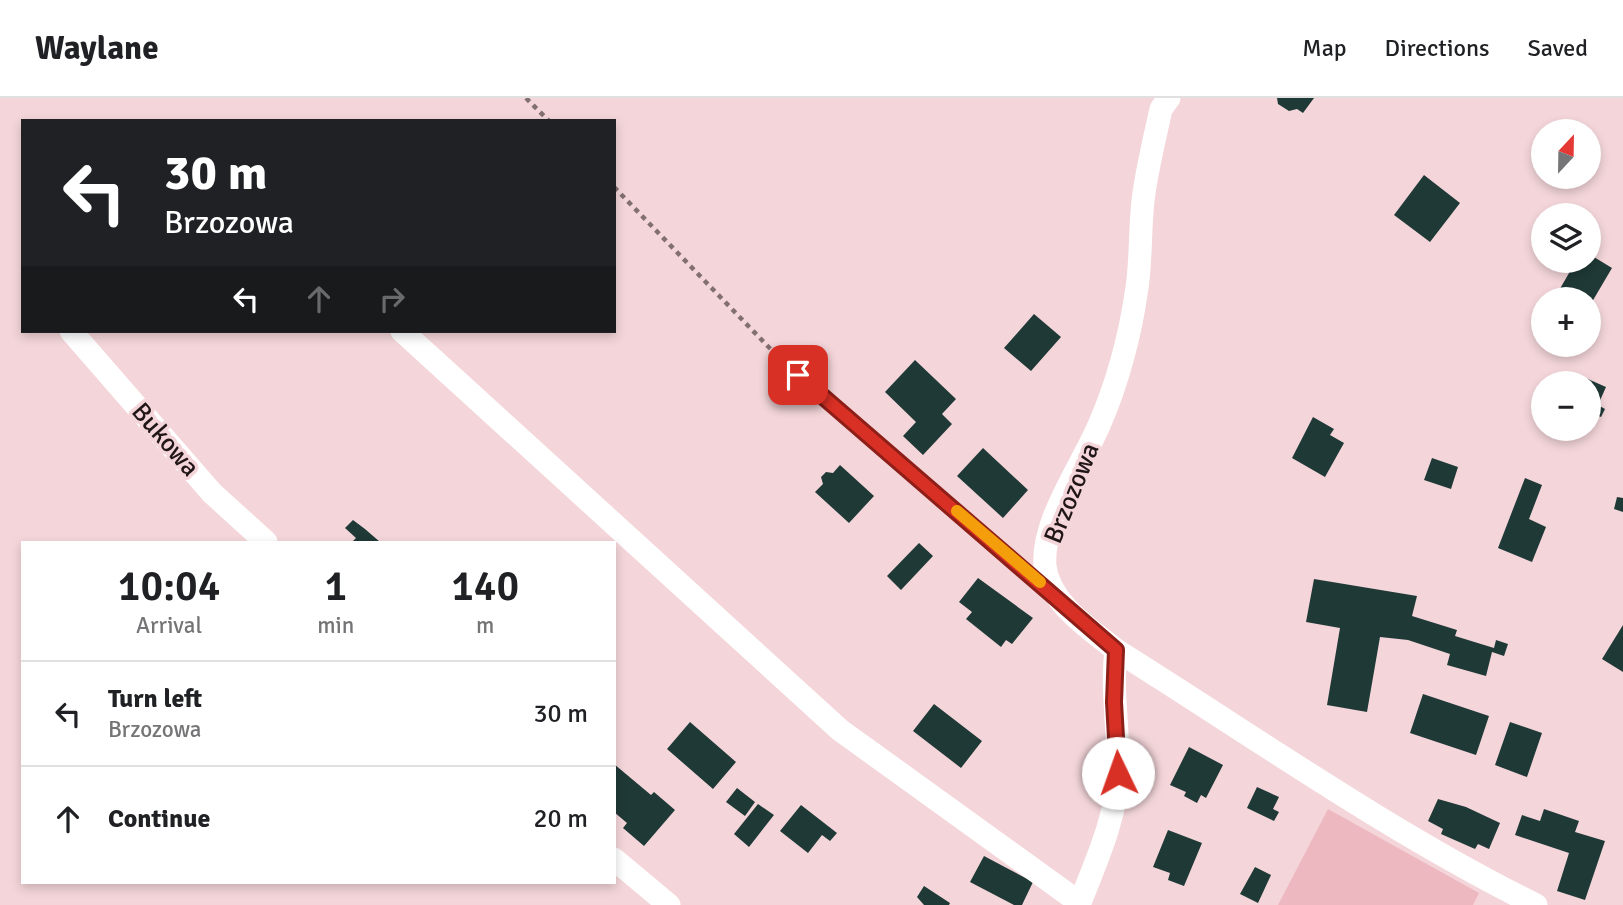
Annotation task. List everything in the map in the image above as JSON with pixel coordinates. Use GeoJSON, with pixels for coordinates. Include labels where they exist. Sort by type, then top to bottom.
{"type":"FeatureCollection","features":[{"type":"Feature","properties":{"kind":"street","name":"Brzozowa"},"geometry":{"type":"LineString","coordinates":[[1169,98],[1161,109],[1144,194],[1136,295],[1116,375],[1100,423],[1054,520],[1046,548],[1045,568],[1058,597],[1075,617],[1116,650],[1383,823],[1460,867],[1536,905]]}},
{"type":"Feature","properties":{"kind":"street","name":"Bukowa"},"geometry":{"type":"LineString","coordinates":[[73,333],[212,493],[264,541]]}},
{"type":"Feature","properties":{"kind":"street"},"geometry":{"type":"LineString","coordinates":[[404,333],[840,730],[1079,904],[1104,842],[1118,773],[1114,702],[1116,650]]}},
{"type":"Feature","properties":{"kind":"street"},"geometry":{"type":"LineString","coordinates":[[616,861],[669,905]]}},
{"type":"Feature","properties":{"kind":"lane"},"geometry":{"type":"LineString","coordinates":[[798,375],[1058,597]]}},
{"type":"Feature","properties":{"kind":"path"},"geometry":{"type":"LineString","coordinates":[[526,98],[547,119]]}},
{"type":"Feature","properties":{"kind":"path"},"geometry":{"type":"LineString","coordinates":[[616,189],[798,375]]}},
{"type":"Feature","properties":{"kind":"shaded area"},"geometry":{"type":"Polygon","coordinates":[[[1328,809],[1479,893],[1473,905],[1278,905],[1328,809]]]}},
{"type":"Feature","properties":{"kind":"building"},"geometry":{"type":"Polygon","coordinates":[[[1277,98],[1314,98],[1303,113],[1297,109],[1289,111],[1278,104],[1277,98]]]}},
{"type":"Feature","properties":{"kind":"building"},"geometry":{"type":"Polygon","coordinates":[[[1424,175],[1460,203],[1430,242],[1394,215],[1424,175]]]}},
{"type":"Feature","properties":{"kind":"building"},"geometry":{"type":"Polygon","coordinates":[[[1601,261],[1612,268],[1601,287],[1561,287],[1569,273],[1601,273],[1601,261]]]}},
{"type":"Feature","properties":{"kind":"building"},"geometry":{"type":"Polygon","coordinates":[[[1034,314],[1061,337],[1031,371],[1004,348],[1034,314]]]}},
{"type":"Feature","properties":{"kind":"building"},"geometry":{"type":"Polygon","coordinates":[[[915,360],[956,399],[942,414],[952,424],[923,455],[903,436],[916,422],[885,392],[915,360]]]}},
{"type":"Feature","properties":{"kind":"building"},"geometry":{"type":"Polygon","coordinates":[[[1601,385],[1606,387],[1601,398],[1601,385]]]}},
{"type":"Feature","properties":{"kind":"building"},"geometry":{"type":"Polygon","coordinates":[[[1313,417],[1334,429],[1330,435],[1344,443],[1325,477],[1292,458],[1313,417]]]}},
{"type":"Feature","properties":{"kind":"building"},"geometry":{"type":"Polygon","coordinates":[[[983,448],[1028,490],[1003,518],[957,476],[983,448]]]}},
{"type":"Feature","properties":{"kind":"building"},"geometry":{"type":"Polygon","coordinates":[[[1432,458],[1458,467],[1451,489],[1424,480],[1432,458]]]}},
{"type":"Feature","properties":{"kind":"building"},"geometry":{"type":"Polygon","coordinates":[[[840,465],[874,496],[849,523],[815,492],[823,484],[821,477],[826,472],[833,473],[840,465]]]}},
{"type":"Feature","properties":{"kind":"building"},"geometry":{"type":"Polygon","coordinates":[[[1525,478],[1542,485],[1529,519],[1546,527],[1532,562],[1498,548],[1525,478]]]}},
{"type":"Feature","properties":{"kind":"building"},"geometry":{"type":"Polygon","coordinates":[[[1617,497],[1623,498],[1623,512],[1614,509],[1617,497]]]}},
{"type":"Feature","properties":{"kind":"building"},"geometry":{"type":"Polygon","coordinates":[[[353,520],[379,541],[353,541],[356,538],[345,528],[353,520]]]}},
{"type":"Feature","properties":{"kind":"building"},"geometry":{"type":"Polygon","coordinates":[[[919,543],[933,556],[901,590],[887,576],[919,543]]]}},
{"type":"Feature","properties":{"kind":"building"},"geometry":{"type":"Polygon","coordinates":[[[978,578],[1033,618],[1012,644],[1006,640],[1001,647],[966,619],[972,612],[959,602],[978,578]]]}},
{"type":"Feature","properties":{"kind":"building"},"geometry":{"type":"Polygon","coordinates":[[[1314,579],[1417,596],[1412,616],[1457,630],[1455,636],[1494,648],[1496,640],[1508,644],[1504,656],[1492,652],[1486,676],[1447,665],[1450,654],[1408,640],[1380,637],[1367,712],[1327,705],[1340,628],[1306,622],[1314,579]]]}},
{"type":"Feature","properties":{"kind":"building"},"geometry":{"type":"Polygon","coordinates":[[[1623,625],[1623,672],[1602,659],[1623,625]]]}},
{"type":"Feature","properties":{"kind":"building"},"geometry":{"type":"Polygon","coordinates":[[[1423,694],[1489,716],[1476,755],[1410,733],[1423,694]]]}},
{"type":"Feature","properties":{"kind":"building"},"geometry":{"type":"Polygon","coordinates":[[[934,704],[982,741],[961,768],[913,731],[934,704]]]}},
{"type":"Feature","properties":{"kind":"building"},"geometry":{"type":"Polygon","coordinates":[[[690,722],[736,762],[713,789],[667,749],[690,722]]]}},
{"type":"Feature","properties":{"kind":"building"},"geometry":{"type":"Polygon","coordinates":[[[1510,722],[1542,733],[1527,777],[1495,765],[1510,722]]]}},
{"type":"Feature","properties":{"kind":"building"},"geometry":{"type":"Polygon","coordinates":[[[1189,747],[1223,765],[1206,798],[1201,795],[1197,803],[1184,796],[1186,792],[1170,785],[1189,747]]]}},
{"type":"Feature","properties":{"kind":"building"},"geometry":{"type":"Polygon","coordinates":[[[616,766],[651,795],[654,792],[675,810],[644,846],[623,828],[627,823],[616,814],[616,766]]]}},
{"type":"Feature","properties":{"kind":"building"},"geometry":{"type":"Polygon","coordinates":[[[1257,787],[1279,797],[1273,809],[1279,812],[1274,821],[1247,808],[1257,787]]]}},
{"type":"Feature","properties":{"kind":"building"},"geometry":{"type":"Polygon","coordinates":[[[737,788],[755,802],[745,816],[726,802],[737,788]]]}},
{"type":"Feature","properties":{"kind":"building"},"geometry":{"type":"Polygon","coordinates":[[[1438,799],[1466,807],[1500,823],[1489,849],[1478,844],[1475,849],[1441,834],[1443,829],[1428,821],[1438,799]]]}},
{"type":"Feature","properties":{"kind":"building"},"geometry":{"type":"Polygon","coordinates":[[[758,804],[774,815],[749,847],[734,834],[758,804]]]}},
{"type":"Feature","properties":{"kind":"building"},"geometry":{"type":"Polygon","coordinates":[[[801,805],[837,833],[830,841],[822,835],[808,853],[780,831],[801,805]]]}},
{"type":"Feature","properties":{"kind":"building"},"geometry":{"type":"Polygon","coordinates":[[[1544,809],[1579,821],[1575,832],[1605,841],[1585,900],[1557,891],[1569,853],[1515,835],[1522,815],[1540,821],[1544,809]]]}},
{"type":"Feature","properties":{"kind":"building"},"geometry":{"type":"Polygon","coordinates":[[[1168,830],[1202,843],[1184,886],[1168,880],[1170,873],[1153,867],[1168,830]]]}},
{"type":"Feature","properties":{"kind":"building"},"geometry":{"type":"Polygon","coordinates":[[[984,856],[1033,882],[1022,905],[1014,905],[970,882],[984,856]]]}},
{"type":"Feature","properties":{"kind":"building"},"geometry":{"type":"Polygon","coordinates":[[[1255,867],[1271,875],[1258,903],[1240,894],[1255,867]]]}},
{"type":"Feature","properties":{"kind":"building"},"geometry":{"type":"Polygon","coordinates":[[[924,886],[950,903],[949,905],[924,905],[917,897],[924,886]]]}},
{"type":"Feature","properties":{"kind":"slow traffic"},"geometry":{"type":"LineString","coordinates":[[957,511],[1040,582]]}},
{"type":"Feature","properties":{"kind":"route"},"geometry":{"type":"LineString","coordinates":[[798,375],[1058,597],[1075,617],[1116,650],[1113,668],[1118,773]]}}]}
